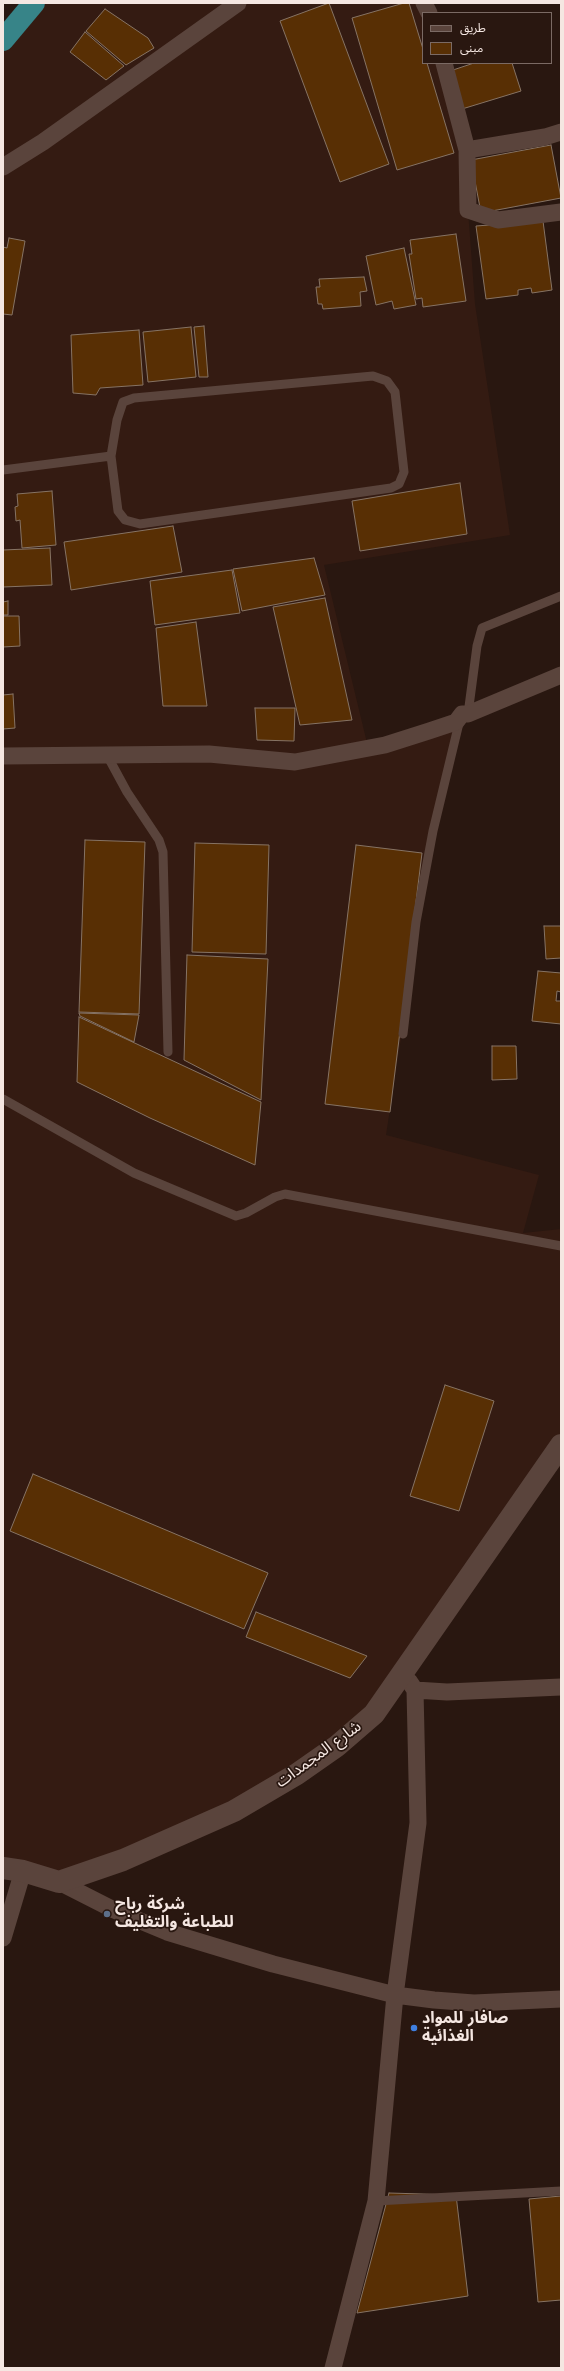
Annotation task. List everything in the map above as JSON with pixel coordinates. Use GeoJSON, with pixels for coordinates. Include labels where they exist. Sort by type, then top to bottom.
{"type":"FeatureCollection","features":[{"type":"Feature","properties":{"kind":"highway"},"geometry":{"type":"LineString","coordinates":[[3,40],[34,3]]}},
{"type":"Feature","properties":{"kind":"main road","name":"شارع المجمدات"},"geometry":{"type":"LineString","coordinates":[[59,1882],[171,1840],[234,1811],[297,1774],[337,1746],[374,1714],[561,1445]]}},
{"type":"Feature","properties":{"kind":"main road"},"geometry":{"type":"LineString","coordinates":[[13,1869],[59,1882]]}},
{"type":"Feature","properties":{"kind":"street"},"geometry":{"type":"LineString","coordinates":[[3,167],[43,142],[238,3]]}},
{"type":"Feature","properties":{"kind":"street"},"geometry":{"type":"LineString","coordinates":[[424,3],[428,12]]}},
{"type":"Feature","properties":{"kind":"street"},"geometry":{"type":"LineString","coordinates":[[444,64],[467,150],[468,210],[498,220],[561,212]]}},
{"type":"Feature","properties":{"kind":"street"},"geometry":{"type":"LineString","coordinates":[[467,150],[545,137],[561,132]]}},
{"type":"Feature","properties":{"kind":"street"},"geometry":{"type":"LineString","coordinates":[[3,756],[108,757],[209,754],[295,762],[385,745],[456,722],[465,714],[561,675]]}},
{"type":"Feature","properties":{"kind":"street"},"geometry":{"type":"LineString","coordinates":[[333,2368],[376,2201],[395,1995],[418,1823],[415,1690],[403,1673]]}},
{"type":"Feature","properties":{"kind":"street"},"geometry":{"type":"LineString","coordinates":[[415,1690],[465,1692],[561,1687]]}},
{"type":"Feature","properties":{"kind":"street"},"geometry":{"type":"LineString","coordinates":[[3,1938],[13,1869]]}},
{"type":"Feature","properties":{"kind":"street"},"geometry":{"type":"LineString","coordinates":[[59,1882],[114,1910],[167,1932],[273,1964],[395,1995],[474,2003],[561,1999]]}},
{"type":"Feature","properties":{"kind":"lane"},"geometry":{"type":"LineString","coordinates":[[373,376],[387,381],[395,392],[404,472],[399,484],[391,488],[140,524],[125,520],[118,511],[111,456],[117,420],[123,402],[134,398],[373,376]]}},
{"type":"Feature","properties":{"kind":"lane"},"geometry":{"type":"LineString","coordinates":[[3,470],[111,456]]}},
{"type":"Feature","properties":{"kind":"lane"},"geometry":{"type":"LineString","coordinates":[[403,1034],[416,922],[433,830],[465,714],[477,646],[482,628],[561,596]]}},
{"type":"Feature","properties":{"kind":"lane"},"geometry":{"type":"LineString","coordinates":[[108,757],[127,792],[159,840],[163,852],[168,1052]]}},
{"type":"Feature","properties":{"kind":"lane"},"geometry":{"type":"LineString","coordinates":[[3,1099],[134,1173],[236,1216],[246,1213],[275,1197],[285,1194],[561,1246]]}},
{"type":"Feature","properties":{"kind":"lane"},"geometry":{"type":"LineString","coordinates":[[376,2201],[561,2191]]}},
{"type":"Feature","properties":{"kind":"shaded area"},"geometry":{"type":"Polygon","coordinates":[[[34,3],[424,3],[424,12],[422,12],[422,64],[444,64],[468,210],[475,304],[510,535],[324,565],[368,747],[456,722],[433,831],[386,1135],[539,1175],[523,1233],[561,1229],[561,1445],[374,1714],[297,1774],[59,1882],[3,1864],[3,40],[34,3]]]}},
{"type":"Feature","properties":{"kind":"building"},"geometry":{"type":"Polygon","coordinates":[[[329,3],[389,164],[340,182],[280,21],[329,3]]]}},
{"type":"Feature","properties":{"kind":"building"},"geometry":{"type":"Polygon","coordinates":[[[404,3],[409,3],[422,46],[422,64],[427,64],[454,153],[397,170],[352,18],[404,3]]]}},
{"type":"Feature","properties":{"kind":"building"},"geometry":{"type":"Polygon","coordinates":[[[105,9],[148,38],[154,48],[126,65],[86,31],[105,9]]]}},
{"type":"Feature","properties":{"kind":"building"},"geometry":{"type":"Polygon","coordinates":[[[85,32],[124,66],[106,80],[70,52],[85,32]]]}},
{"type":"Feature","properties":{"kind":"building"},"geometry":{"type":"Polygon","coordinates":[[[471,64],[512,64],[521,91],[462,109],[450,71],[471,64]]]}},
{"type":"Feature","properties":{"kind":"building"},"geometry":{"type":"Polygon","coordinates":[[[551,145],[561,198],[481,213],[471,160],[551,145]]]}},
{"type":"Feature","properties":{"kind":"building"},"geometry":{"type":"Polygon","coordinates":[[[543,221],[552,290],[532,293],[531,288],[518,290],[518,295],[486,299],[476,226],[543,221]]]}},
{"type":"Feature","properties":{"kind":"building"},"geometry":{"type":"Polygon","coordinates":[[[456,234],[466,301],[423,307],[422,298],[416,299],[409,254],[412,254],[410,240],[456,234]]]}},
{"type":"Feature","properties":{"kind":"building"},"geometry":{"type":"Polygon","coordinates":[[[9,238],[25,241],[12,315],[3,314],[3,247],[7,248],[9,238]]]}},
{"type":"Feature","properties":{"kind":"building"},"geometry":{"type":"Polygon","coordinates":[[[404,248],[416,305],[394,309],[392,301],[376,305],[366,256],[404,248]]]}},
{"type":"Feature","properties":{"kind":"building"},"geometry":{"type":"Polygon","coordinates":[[[364,277],[367,291],[360,292],[361,306],[323,309],[322,304],[318,304],[316,287],[320,287],[319,279],[364,277]]]}},
{"type":"Feature","properties":{"kind":"building"},"geometry":{"type":"Polygon","coordinates":[[[204,326],[208,377],[199,377],[194,327],[204,326]]]}},
{"type":"Feature","properties":{"kind":"building"},"geometry":{"type":"Polygon","coordinates":[[[191,327],[196,377],[148,382],[143,332],[191,327]]]}},
{"type":"Feature","properties":{"kind":"building"},"geometry":{"type":"Polygon","coordinates":[[[139,330],[143,385],[100,388],[96,395],[73,393],[71,335],[139,330]]]}},
{"type":"Feature","properties":{"kind":"building"},"geometry":{"type":"Polygon","coordinates":[[[460,483],[467,534],[360,551],[352,501],[460,483]]]}},
{"type":"Feature","properties":{"kind":"building"},"geometry":{"type":"Polygon","coordinates":[[[52,491],[56,545],[22,548],[20,520],[16,521],[15,507],[18,506],[17,494],[52,491]]]}},
{"type":"Feature","properties":{"kind":"building"},"geometry":{"type":"Polygon","coordinates":[[[173,526],[182,572],[71,590],[64,542],[173,526]]]}},
{"type":"Feature","properties":{"kind":"building"},"geometry":{"type":"Polygon","coordinates":[[[50,548],[52,585],[3,587],[3,550],[50,548]]]}},
{"type":"Feature","properties":{"kind":"building"},"geometry":{"type":"Polygon","coordinates":[[[314,558],[325,595],[242,611],[233,569],[314,558]]]}},
{"type":"Feature","properties":{"kind":"building"},"geometry":{"type":"Polygon","coordinates":[[[232,570],[240,613],[155,625],[150,581],[232,570]]]}},
{"type":"Feature","properties":{"kind":"building"},"geometry":{"type":"Polygon","coordinates":[[[325,598],[352,720],[300,725],[273,607],[325,598]]]}},
{"type":"Feature","properties":{"kind":"building"},"geometry":{"type":"Polygon","coordinates":[[[8,601],[8,615],[3,615],[3,602],[8,601]]]}},
{"type":"Feature","properties":{"kind":"building"},"geometry":{"type":"Polygon","coordinates":[[[3,616],[19,616],[20,646],[3,647],[3,616]]]}},
{"type":"Feature","properties":{"kind":"building"},"geometry":{"type":"Polygon","coordinates":[[[196,622],[207,706],[163,706],[156,628],[196,622]]]}},
{"type":"Feature","properties":{"kind":"building"},"geometry":{"type":"Polygon","coordinates":[[[13,694],[15,728],[3,729],[3,695],[13,694]]]}},
{"type":"Feature","properties":{"kind":"building"},"geometry":{"type":"Polygon","coordinates":[[[255,708],[295,708],[294,741],[257,740],[255,708]]]}},
{"type":"Feature","properties":{"kind":"building"},"geometry":{"type":"Polygon","coordinates":[[[85,840],[145,842],[139,1014],[79,1012],[85,840]]]}},
{"type":"Feature","properties":{"kind":"building"},"geometry":{"type":"Polygon","coordinates":[[[195,843],[269,845],[266,954],[192,952],[195,843]]]}},
{"type":"Feature","properties":{"kind":"building"},"geometry":{"type":"Polygon","coordinates":[[[356,845],[422,853],[390,1112],[325,1104],[356,845]]]}},
{"type":"Feature","properties":{"kind":"building"},"geometry":{"type":"Polygon","coordinates":[[[544,926],[561,926],[561,958],[546,959],[544,926]]]}},
{"type":"Feature","properties":{"kind":"building"},"geometry":{"type":"Polygon","coordinates":[[[187,955],[268,959],[261,1100],[184,1060],[187,955]]]}},
{"type":"Feature","properties":{"kind":"building"},"geometry":{"type":"Polygon","coordinates":[[[538,971],[561,973],[561,992],[557,991],[556,1001],[561,1001],[561,1024],[532,1021],[538,971]]]}},
{"type":"Feature","properties":{"kind":"building"},"geometry":{"type":"Polygon","coordinates":[[[79,1013],[139,1015],[134,1042],[80,1016],[79,1013]]]}},
{"type":"Feature","properties":{"kind":"building"},"geometry":{"type":"Polygon","coordinates":[[[79,1017],[261,1102],[255,1165],[150,1118],[77,1082],[79,1017]]]}},
{"type":"Feature","properties":{"kind":"building"},"geometry":{"type":"Polygon","coordinates":[[[492,1046],[516,1046],[517,1079],[492,1080],[492,1046]]]}},
{"type":"Feature","properties":{"kind":"building"},"geometry":{"type":"Polygon","coordinates":[[[445,1385],[494,1401],[459,1511],[410,1496],[445,1385]]]}},
{"type":"Feature","properties":{"kind":"building"},"geometry":{"type":"Polygon","coordinates":[[[33,1474],[268,1573],[244,1629],[10,1531],[33,1474]]]}},
{"type":"Feature","properties":{"kind":"building"},"geometry":{"type":"Polygon","coordinates":[[[256,1612],[367,1656],[350,1678],[246,1637],[256,1612]]]}},
{"type":"Feature","properties":{"kind":"building"},"geometry":{"type":"Polygon","coordinates":[[[389,2193],[456,2195],[468,2296],[357,2313],[389,2193]]]}},
{"type":"Feature","properties":{"kind":"building"},"geometry":{"type":"Polygon","coordinates":[[[561,2196],[561,2300],[538,2302],[529,2199],[561,2196]]]}},
{"type":"Feature","properties":{"kind":"place","name":"شركة رباح للطباعة والتغليف"},"geometry":{"type":"Point","coordinates":[107,1914]}},
{"type":"Feature","properties":{"kind":"place","name":"صافار للمواد الغذائية"},"geometry":{"type":"Point","coordinates":[414,2028]}}]}
